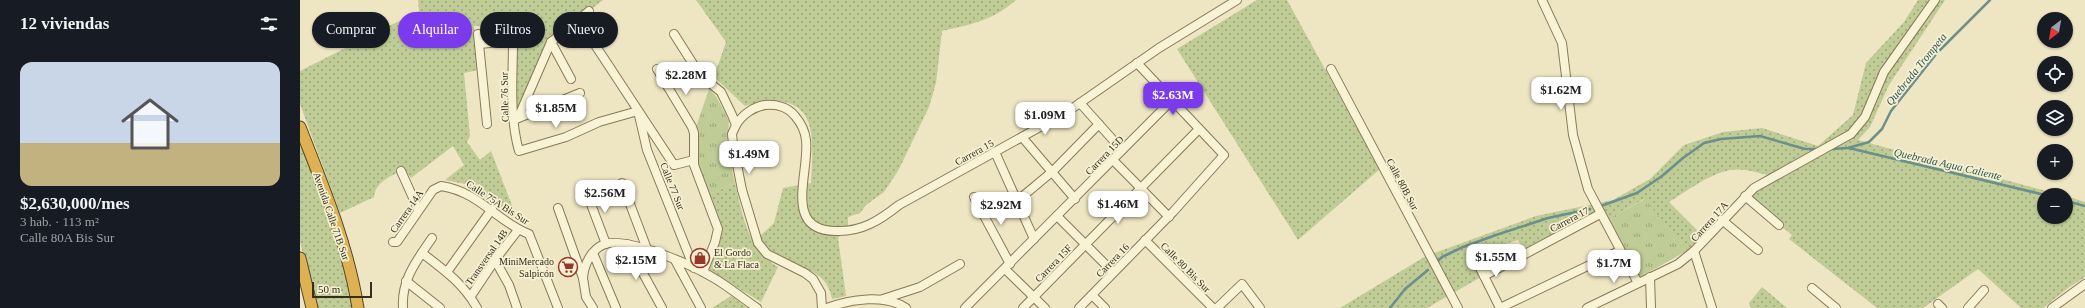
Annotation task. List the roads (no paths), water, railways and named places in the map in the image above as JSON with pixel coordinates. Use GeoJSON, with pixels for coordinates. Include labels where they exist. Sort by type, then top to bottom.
{"type":"FeatureCollection","features":[{"type":"Feature","properties":{"kind":"highway","name":"Avenida Calle 71B Sur"},"geometry":{"type":"LineString","coordinates":[[300,127],[339,230],[352,276],[358,308]]}},
{"type":"Feature","properties":{"kind":"highway"},"geometry":{"type":"LineString","coordinates":[[300,258],[312,308]]}},
{"type":"Feature","properties":{"kind":"street","name":"Carrera 15"},"geometry":{"type":"LineString","coordinates":[[736,125],[746,113],[755,108],[766,105],[783,107],[797,118],[803,128],[806,140],[802,188],[804,210],[808,219],[816,226],[825,230],[837,231],[858,229],[873,223],[899,205],[1080,103],[1137,63],[1236,0]]}},
{"type":"Feature","properties":{"kind":"street"},"geometry":{"type":"LineString","coordinates":[[1542,0],[1562,44],[1573,135],[1588,189],[1619,251],[1638,284]]}},
{"type":"Feature","properties":{"kind":"street","name":"Carrera 17A"},"geometry":{"type":"LineString","coordinates":[[1586,308],[1678,264],[1694,251],[1754,188],[1842,140],[1856,129],[1865,117],[1884,72],[1935,0]]}},
{"type":"Feature","properties":{"kind":"street"},"geometry":{"type":"LineString","coordinates":[[478,34],[487,124]]}},
{"type":"Feature","properties":{"kind":"street"},"geometry":{"type":"LineString","coordinates":[[674,34],[700,75],[721,92],[736,125],[732,139],[740,183],[758,243],[767,254],[805,273],[813,280],[821,293],[822,308]]}},
{"type":"Feature","properties":{"kind":"street","name":"Calle 76 Sur"},"geometry":{"type":"LineString","coordinates":[[479,44],[513,41],[516,119],[515,138],[519,151],[566,137],[599,122],[638,111]]}},
{"type":"Feature","properties":{"kind":"street"},"geometry":{"type":"LineString","coordinates":[[551,42],[571,78]]}},
{"type":"Feature","properties":{"kind":"street"},"geometry":{"type":"LineString","coordinates":[[516,119],[551,42]]}},
{"type":"Feature","properties":{"kind":"street"},"geometry":{"type":"LineString","coordinates":[[597,48],[674,165],[694,160]]}},
{"type":"Feature","properties":{"kind":"street"},"geometry":{"type":"LineString","coordinates":[[1137,63],[1199,129]]}},
{"type":"Feature","properties":{"kind":"street"},"geometry":{"type":"LineString","coordinates":[[657,69],[690,122],[694,133],[694,160],[718,228],[715,242],[703,272]]}},
{"type":"Feature","properties":{"kind":"street","name":"Calle 80B Sur"},"geometry":{"type":"LineString","coordinates":[[1331,69],[1458,308]]}},
{"type":"Feature","properties":{"kind":"street"},"geometry":{"type":"LineString","coordinates":[[516,119],[580,93]]}},
{"type":"Feature","properties":{"kind":"street","name":"Carrera 15D"},"geometry":{"type":"LineString","coordinates":[[965,308],[1172,100]]}},
{"type":"Feature","properties":{"kind":"street"},"geometry":{"type":"LineString","coordinates":[[1080,103],[1122,150]]}},
{"type":"Feature","properties":{"kind":"street","name":"Calle 77 Sur"},"geometry":{"type":"LineString","coordinates":[[638,111],[648,150],[694,268]]}},
{"type":"Feature","properties":{"kind":"street"},"geometry":{"type":"LineString","coordinates":[[1017,201],[1053,171],[1099,124]]}},
{"type":"Feature","properties":{"kind":"street","name":"Carrera 16"},"geometry":{"type":"LineString","coordinates":[[1079,308],[1169,217],[1224,156],[1199,129]]}},
{"type":"Feature","properties":{"kind":"street","name":"Carrera 15F"},"geometry":{"type":"LineString","coordinates":[[1023,308],[1199,129]]}},
{"type":"Feature","properties":{"kind":"street"},"geometry":{"type":"LineString","coordinates":[[1022,137],[1053,171],[1075,199]]}},
{"type":"Feature","properties":{"kind":"street"},"geometry":{"type":"LineString","coordinates":[[995,152],[1034,239]]}},
{"type":"Feature","properties":{"kind":"street"},"geometry":{"type":"LineString","coordinates":[[1113,160],[1169,217]]}},
{"type":"Feature","properties":{"kind":"street"},"geometry":{"type":"LineString","coordinates":[[401,171],[418,210]]}},
{"type":"Feature","properties":{"kind":"street"},"geometry":{"type":"LineString","coordinates":[[622,183],[647,249]]}},
{"type":"Feature","properties":{"kind":"street","name":"Calle 75A Bis Sur"},"geometry":{"type":"LineString","coordinates":[[433,190],[441,186],[464,191],[492,209],[518,230],[529,234],[558,308]]}},
{"type":"Feature","properties":{"kind":"street","name":"Carrera 14A"},"geometry":{"type":"LineString","coordinates":[[393,242],[397,242],[433,190]]}},
{"type":"Feature","properties":{"kind":"street"},"geometry":{"type":"LineString","coordinates":[[586,191],[606,244]]}},
{"type":"Feature","properties":{"kind":"street"},"geometry":{"type":"LineString","coordinates":[[1745,196],[1779,225]]}},
{"type":"Feature","properties":{"kind":"street"},"geometry":{"type":"LineString","coordinates":[[974,197],[1008,266],[1045,308]]}},
{"type":"Feature","properties":{"kind":"street"},"geometry":{"type":"LineString","coordinates":[[558,208],[582,278],[586,297],[593,308]]}},
{"type":"Feature","properties":{"kind":"street"},"geometry":{"type":"LineString","coordinates":[[447,272],[492,209]]}},
{"type":"Feature","properties":{"kind":"street","name":"Carrera 17"},"geometry":{"type":"LineString","coordinates":[[1484,276],[1600,214]]}},
{"type":"Feature","properties":{"kind":"street"},"geometry":{"type":"LineString","coordinates":[[1057,216],[1113,272]]}},
{"type":"Feature","properties":{"kind":"street"},"geometry":{"type":"LineString","coordinates":[[1722,220],[1758,250]]}},
{"type":"Feature","properties":{"kind":"street","name":"Transversal 14B"},"geometry":{"type":"LineString","coordinates":[[471,296],[495,260],[518,230]]}},
{"type":"Feature","properties":{"kind":"street"},"geometry":{"type":"LineString","coordinates":[[403,308],[406,280],[412,267],[432,238]]}},
{"type":"Feature","properties":{"kind":"street","name":"Calle 80 Bis Sur"},"geometry":{"type":"LineString","coordinates":[[1145,240],[1214,308]]}},
{"type":"Feature","properties":{"kind":"street"},"geometry":{"type":"LineString","coordinates":[[582,278],[586,264],[593,252],[606,244],[627,244],[647,249],[703,272],[758,308]]}},
{"type":"Feature","properties":{"kind":"street"},"geometry":{"type":"LineString","coordinates":[[627,244],[662,308]]}},
{"type":"Feature","properties":{"kind":"street"},"geometry":{"type":"LineString","coordinates":[[1474,256],[1500,308],[1619,251]]}},
{"type":"Feature","properties":{"kind":"street"},"geometry":{"type":"LineString","coordinates":[[1694,251],[1712,308]]}},
{"type":"Feature","properties":{"kind":"street"},"geometry":{"type":"LineString","coordinates":[[593,252],[616,308]]}},
{"type":"Feature","properties":{"kind":"street"},"geometry":{"type":"LineString","coordinates":[[422,253],[460,283],[471,296],[477,308]]}},
{"type":"Feature","properties":{"kind":"street"},"geometry":{"type":"LineString","coordinates":[[495,260],[509,285],[517,308]]}},
{"type":"Feature","properties":{"kind":"street"},"geometry":{"type":"LineString","coordinates":[[675,260],[701,308]]}},
{"type":"Feature","properties":{"kind":"street"},"geometry":{"type":"LineString","coordinates":[[827,308],[884,299],[920,287],[960,264]]}},
{"type":"Feature","properties":{"kind":"street"},"geometry":{"type":"LineString","coordinates":[[1650,278],[1651,308]]}},
{"type":"Feature","properties":{"kind":"street"},"geometry":{"type":"LineString","coordinates":[[406,280],[440,308]]}},
{"type":"Feature","properties":{"kind":"street"},"geometry":{"type":"LineString","coordinates":[[1217,308],[1242,284],[1260,308]]}},
{"type":"Feature","properties":{"kind":"street"},"geometry":{"type":"LineString","coordinates":[[2052,308],[2085,284]]}},
{"type":"Feature","properties":{"kind":"street"},"geometry":{"type":"LineString","coordinates":[[1812,288],[1836,308]]}},
{"type":"Feature","properties":{"kind":"street"},"geometry":{"type":"LineString","coordinates":[[1968,308],[1984,290]]}},
{"type":"Feature","properties":{"kind":"street"},"geometry":{"type":"LineString","coordinates":[[1092,295],[1105,308]]}},
{"type":"Feature","properties":{"kind":"street"},"geometry":{"type":"LineString","coordinates":[[884,299],[895,301],[906,308]]}},
{"type":"Feature","properties":{"kind":"waterway","name":"Quebrada Trompeta"},"geometry":{"type":"LineString","coordinates":[[1831,149],[1848,148],[1869,142],[1882,129],[1891,111],[1937,53],[1990,0]]}},
{"type":"Feature","properties":{"kind":"waterway","name":"Quebrada Trompeta"},"geometry":{"type":"LineString","coordinates":[[1601,206],[1637,193],[1662,176],[1704,143],[1721,139],[1760,136],[1805,149],[1818,149]]}},
{"type":"Feature","properties":{"kind":"waterway","name":"Quebrada Agua Caliente"},"geometry":{"type":"LineString","coordinates":[[1849,148],[2037,193]]}},
{"type":"Feature","properties":{"kind":"waterway","name":"Quebrada Agua Caliente"},"geometry":{"type":"LineString","coordinates":[[2073,203],[2085,206]]}},
{"type":"Feature","properties":{"kind":"waterway","name":"Quebrada Trompeta"},"geometry":{"type":"LineString","coordinates":[[1436,263],[1442,257],[1463,247],[1496,235],[1548,218],[1590,209]]}},
{"type":"Feature","properties":{"kind":"waterway","name":"Quebrada Trompeta"},"geometry":{"type":"LineString","coordinates":[[1390,308],[1405,289],[1428,270]]}},
{"type":"Feature","properties":{"kind":"place","name":"El Gordo & La Flaca"},"geometry":{"type":"Point","coordinates":[700,258]}},
{"type":"Feature","properties":{"kind":"place","name":"MiniMercado Salpicón"},"geometry":{"type":"Point","coordinates":[568,267]}}]}
